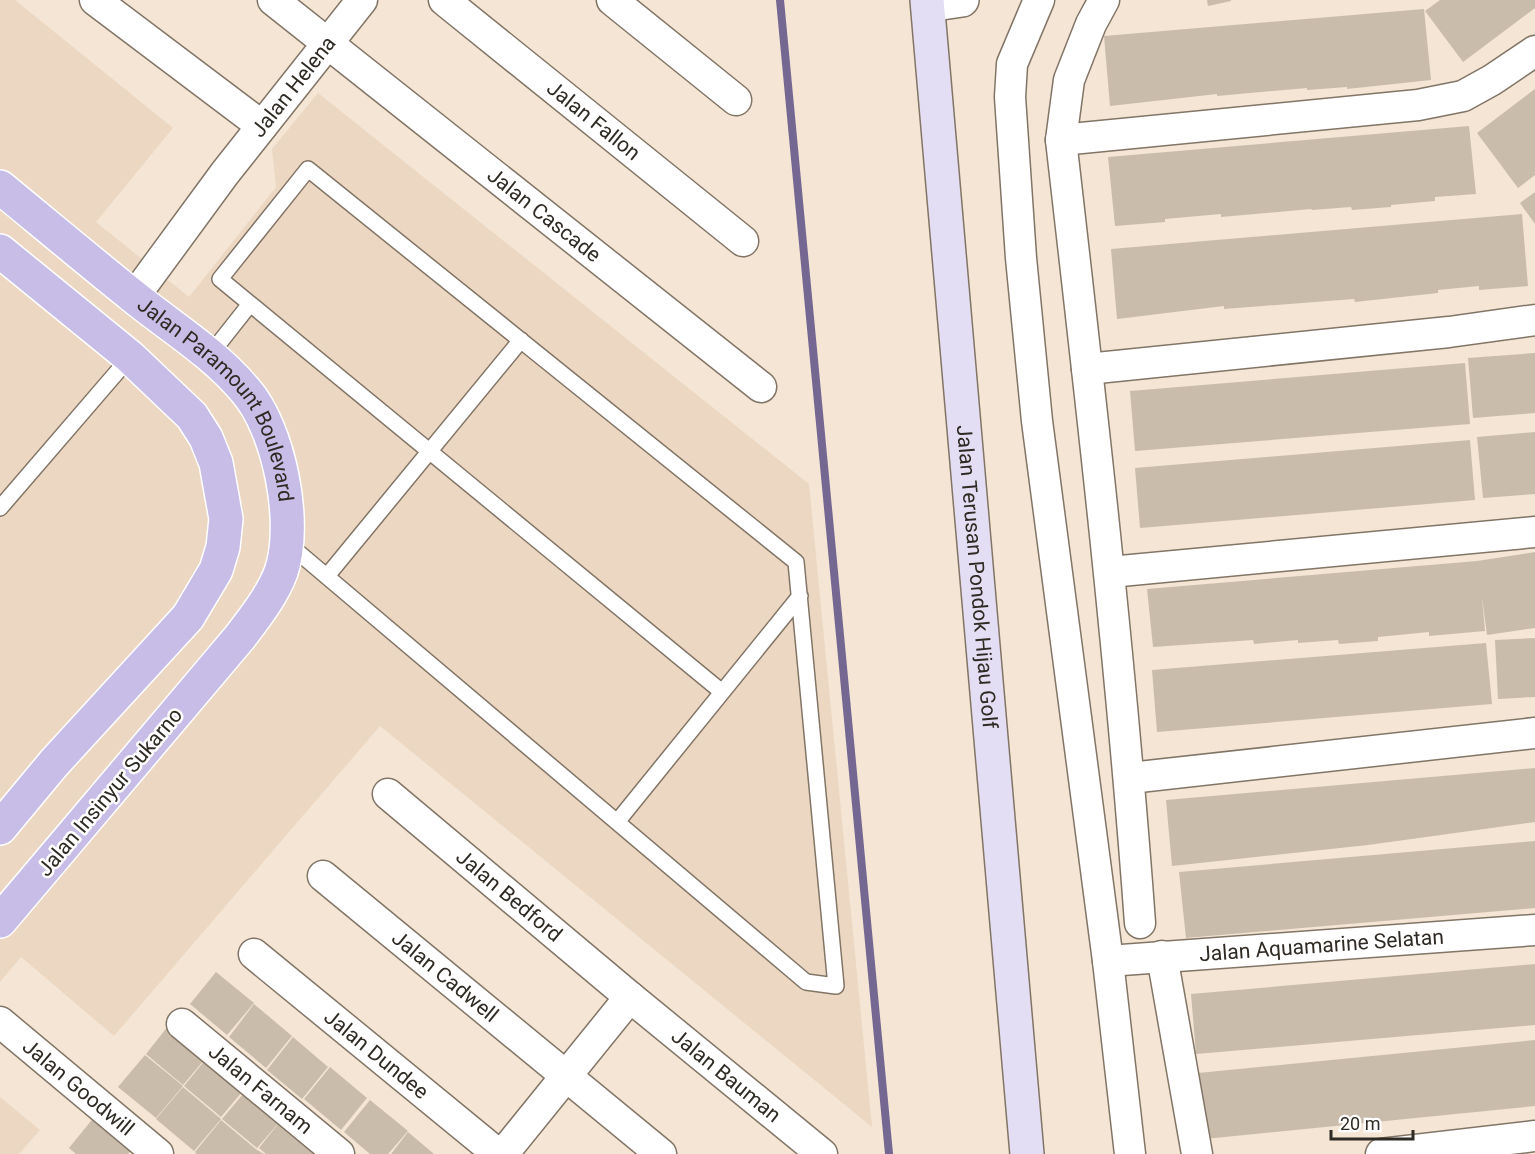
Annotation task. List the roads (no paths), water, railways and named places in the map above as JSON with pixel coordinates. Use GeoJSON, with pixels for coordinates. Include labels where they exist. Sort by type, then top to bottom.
{"type":"FeatureCollection","features":[{"type":"Feature","properties":{"kind":"main road","name":"Jalan Terusan Pondok Hijau Golf"},"geometry":{"type":"LineString","coordinates":[[928,3],[1027,1154]]}},
{"type":"Feature","properties":{"kind":"main road","name":"Jalan Paramount Boulevard"},"geometry":{"type":"LineString","coordinates":[[0,187],[209,356],[247,391],[264,421],[278,457],[286,496],[286,542],[281,571],[264,604],[219,663]]}},
{"type":"Feature","properties":{"kind":"main road","name":"Jalan Paramount Boulevard"},"geometry":{"type":"LineString","coordinates":[[0,828],[54,763],[188,617],[216,570],[223,547],[226,519],[216,463],[206,438],[192,416],[130,357],[3,260]]}},
{"type":"Feature","properties":{"kind":"main road","name":"Jalan Insinyur Sukarno"},"geometry":{"type":"LineString","coordinates":[[0,921],[219,663]]}},
{"type":"Feature","properties":{"kind":"street"},"geometry":{"type":"LineString","coordinates":[[95,0],[262,126]]}},
{"type":"Feature","properties":{"kind":"street","name":"Jalan Cascade"},"geometry":{"type":"LineString","coordinates":[[273,0],[761,387]]}},
{"type":"Feature","properties":{"kind":"street","name":"Jalan Helena"},"geometry":{"type":"LineString","coordinates":[[135,297],[225,173],[362,0]]}},
{"type":"Feature","properties":{"kind":"street","name":"Jalan Fallon"},"geometry":{"type":"LineString","coordinates":[[444,0],[743,241]]}},
{"type":"Feature","properties":{"kind":"street"},"geometry":{"type":"LineString","coordinates":[[612,0],[736,100]]}},
{"type":"Feature","properties":{"kind":"street"},"geometry":{"type":"LineString","coordinates":[[928,3],[962,0]]}},
{"type":"Feature","properties":{"kind":"street"},"geometry":{"type":"LineString","coordinates":[[1039,0],[1012,64],[1010,98],[1021,258],[1037,422],[1108,961],[1130,1154]]}},
{"type":"Feature","properties":{"kind":"street"},"geometry":{"type":"LineString","coordinates":[[1104,0],[1091,24],[1069,80],[1061,140],[1110,572],[1130,778],[1140,923]]}},
{"type":"Feature","properties":{"kind":"street"},"geometry":{"type":"LineString","coordinates":[[1061,140],[1429,103],[1463,96],[1492,81],[1535,51]]}},
{"type":"Feature","properties":{"kind":"street"},"geometry":{"type":"LineString","coordinates":[[1087,369],[1449,332],[1535,320]]}},
{"type":"Feature","properties":{"kind":"street"},"geometry":{"type":"LineString","coordinates":[[1110,572],[1535,532]]}},
{"type":"Feature","properties":{"kind":"street"},"geometry":{"type":"LineString","coordinates":[[1130,778],[1535,733]]}},
{"type":"Feature","properties":{"kind":"street","name":"Jalan Bedford"},"geometry":{"type":"LineString","coordinates":[[388,794],[630,997]]}},
{"type":"Feature","properties":{"kind":"street","name":"Jalan Cadwell"},"geometry":{"type":"LineString","coordinates":[[323,876],[661,1154]]}},
{"type":"Feature","properties":{"kind":"street","name":"Jalan Aquamarine Selatan"},"geometry":{"type":"LineString","coordinates":[[1108,961],[1535,930]]}},
{"type":"Feature","properties":{"kind":"street","name":"Jalan Dundee"},"geometry":{"type":"LineString","coordinates":[[254,954],[498,1154]]}},
{"type":"Feature","properties":{"kind":"street"},"geometry":{"type":"LineString","coordinates":[[1162,956],[1197,1154]]}},
{"type":"Feature","properties":{"kind":"street"},"geometry":{"type":"LineString","coordinates":[[503,1154],[630,997]]}},
{"type":"Feature","properties":{"kind":"street","name":"Jalan Bauman"},"geometry":{"type":"LineString","coordinates":[[630,997],[822,1154]]}},
{"type":"Feature","properties":{"kind":"street","name":"Jalan Goodwill"},"geometry":{"type":"LineString","coordinates":[[0,1022],[158,1154]]}},
{"type":"Feature","properties":{"kind":"street","name":"Jalan Farnam"},"geometry":{"type":"LineString","coordinates":[[182,1024],[339,1154]]}},
{"type":"Feature","properties":{"kind":"street"},"geometry":{"type":"LineString","coordinates":[[1381,1154],[1535,1136]]}},
{"type":"Feature","properties":{"kind":"lane"},"geometry":{"type":"LineString","coordinates":[[286,542],[807,982],[836,986],[796,562],[308,169],[220,279],[722,692]]}},
{"type":"Feature","properties":{"kind":"lane"},"geometry":{"type":"LineString","coordinates":[[209,356],[250,304]]}},
{"type":"Feature","properties":{"kind":"lane"},"geometry":{"type":"LineString","coordinates":[[327,576],[521,340]]}},
{"type":"Feature","properties":{"kind":"lane"},"geometry":{"type":"LineString","coordinates":[[0,508],[130,357]]}},
{"type":"Feature","properties":{"kind":"lane"},"geometry":{"type":"LineString","coordinates":[[617,822],[800,596]]}},
{"type":"Feature","properties":{"kind":"waterway"},"geometry":{"type":"LineString","coordinates":[[780,0],[889,1154]]}}]}
